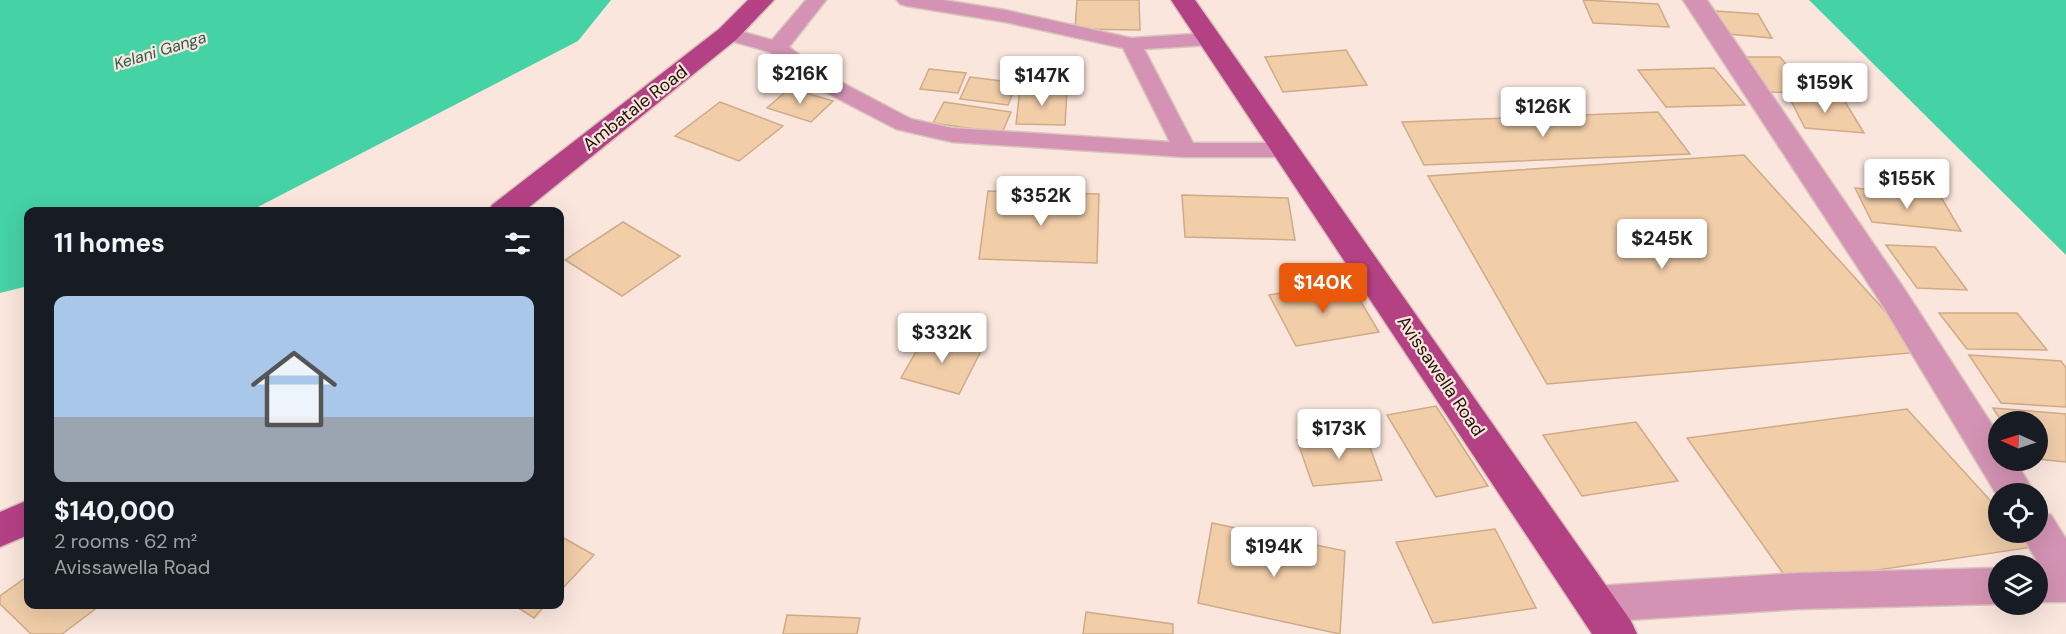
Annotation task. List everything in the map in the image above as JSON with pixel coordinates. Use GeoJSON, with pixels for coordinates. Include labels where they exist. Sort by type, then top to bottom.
{"type":"FeatureCollection","features":[{"type":"Feature","properties":{"kind":"main road","name":"Ambatale Road"},"geometry":{"type":"LineString","coordinates":[[509,207],[728,34],[762,0]]}},
{"type":"Feature","properties":{"kind":"main road","name":"Avissawella Road"},"geometry":{"type":"LineString","coordinates":[[1183,0],[1607,619]]}},
{"type":"Feature","properties":{"kind":"main road"},"geometry":{"type":"LineString","coordinates":[[0,531],[24,518]]}},
{"type":"Feature","properties":{"kind":"street"},"geometry":{"type":"LineString","coordinates":[[1695,0],[1894,298],[2009,483]]}},
{"type":"Feature","properties":{"kind":"street"},"geometry":{"type":"LineString","coordinates":[[2047,543],[2066,573]]}},
{"type":"Feature","properties":{"kind":"street"},"geometry":{"type":"LineString","coordinates":[[2048,584],[2066,584]]}},
{"type":"Feature","properties":{"kind":"street"},"geometry":{"type":"LineString","coordinates":[[1607,619],[1798,591],[1988,585]]}},
{"type":"Feature","properties":{"kind":"lane"},"geometry":{"type":"LineString","coordinates":[[777,48],[816,0]]}},
{"type":"Feature","properties":{"kind":"lane"},"geometry":{"type":"LineString","coordinates":[[907,0],[1005,16],[1131,44],[1209,39]]}},
{"type":"Feature","properties":{"kind":"lane"},"geometry":{"type":"LineString","coordinates":[[728,34],[777,48],[814,77],[904,124],[952,135],[1185,150],[1286,150]]}},
{"type":"Feature","properties":{"kind":"lane"},"geometry":{"type":"LineString","coordinates":[[1131,44],[1185,150]]}},
{"type":"Feature","properties":{"kind":"water","name":"Kelani Ganga"},"geometry":{"type":"Polygon","coordinates":[[[0,0],[611,0],[578,41],[258,207],[24,207],[24,287],[0,293],[0,0]]]}},
{"type":"Feature","properties":{"kind":"water"},"geometry":{"type":"Polygon","coordinates":[[[1809,0],[2066,0],[2066,255],[1809,0]]]}},
{"type":"Feature","properties":{"kind":"building"},"geometry":{"type":"Polygon","coordinates":[[[1077,0],[1139,0],[1140,30],[1075,29],[1077,0]]]}},
{"type":"Feature","properties":{"kind":"building"},"geometry":{"type":"Polygon","coordinates":[[[1583,0],[1658,4],[1669,27],[1593,23],[1583,0]]]}},
{"type":"Feature","properties":{"kind":"building"},"geometry":{"type":"Polygon","coordinates":[[[1716,11],[1758,14],[1772,38],[1728,34],[1716,11]]]}},
{"type":"Feature","properties":{"kind":"building"},"geometry":{"type":"Polygon","coordinates":[[[1346,50],[1367,85],[1283,92],[1265,57],[1346,50]]]}},
{"type":"Feature","properties":{"kind":"building"},"geometry":{"type":"Polygon","coordinates":[[[1737,57],[1780,57],[1810,93],[1766,92],[1737,57]]]}},
{"type":"Feature","properties":{"kind":"building"},"geometry":{"type":"Polygon","coordinates":[[[1714,68],[1745,105],[1666,107],[1638,70],[1714,68]]]}},
{"type":"Feature","properties":{"kind":"building"},"geometry":{"type":"Polygon","coordinates":[[[929,69],[966,73],[958,93],[920,89],[929,69]]]}},
{"type":"Feature","properties":{"kind":"building"},"geometry":{"type":"Polygon","coordinates":[[[970,77],[1017,83],[1008,105],[960,99],[970,77]]]}},
{"type":"Feature","properties":{"kind":"building"},"geometry":{"type":"Polygon","coordinates":[[[790,88],[833,101],[811,122],[767,108],[790,88]]]}},
{"type":"Feature","properties":{"kind":"building"},"geometry":{"type":"Polygon","coordinates":[[[1020,89],[1067,90],[1065,125],[1016,124],[1020,89]]]}},
{"type":"Feature","properties":{"kind":"building"},"geometry":{"type":"Polygon","coordinates":[[[1788,95],[1844,100],[1864,133],[1805,128],[1788,95]]]}},
{"type":"Feature","properties":{"kind":"building"},"geometry":{"type":"Polygon","coordinates":[[[720,102],[783,126],[739,161],[675,136],[720,102]]]}},
{"type":"Feature","properties":{"kind":"building"},"geometry":{"type":"Polygon","coordinates":[[[944,102],[1011,112],[1002,133],[933,123],[944,102]]]}},
{"type":"Feature","properties":{"kind":"building"},"geometry":{"type":"Polygon","coordinates":[[[1658,112],[1690,154],[1424,165],[1402,122],[1658,112]]]}},
{"type":"Feature","properties":{"kind":"building"},"geometry":{"type":"Polygon","coordinates":[[[1744,155],[1922,352],[1547,384],[1428,176],[1744,155]]]}},
{"type":"Feature","properties":{"kind":"building"},"geometry":{"type":"Polygon","coordinates":[[[1855,188],[1941,197],[1961,231],[1872,222],[1855,188]]]}},
{"type":"Feature","properties":{"kind":"building"},"geometry":{"type":"Polygon","coordinates":[[[988,191],[1099,194],[1097,263],[979,259],[988,191]]]}},
{"type":"Feature","properties":{"kind":"building"},"geometry":{"type":"Polygon","coordinates":[[[1182,195],[1288,198],[1295,240],[1185,237],[1182,195]]]}},
{"type":"Feature","properties":{"kind":"building"},"geometry":{"type":"Polygon","coordinates":[[[623,222],[680,256],[622,296],[565,260],[623,222]]]}},
{"type":"Feature","properties":{"kind":"building"},"geometry":{"type":"Polygon","coordinates":[[[1886,245],[1935,247],[1967,290],[1917,288],[1886,245]]]}},
{"type":"Feature","properties":{"kind":"building"},"geometry":{"type":"Polygon","coordinates":[[[1349,282],[1379,332],[1296,346],[1269,295],[1349,282]]]}},
{"type":"Feature","properties":{"kind":"building"},"geometry":{"type":"Polygon","coordinates":[[[1939,313],[2017,313],[2047,350],[1967,349],[1939,313]]]}},
{"type":"Feature","properties":{"kind":"building"},"geometry":{"type":"Polygon","coordinates":[[[926,334],[982,349],[959,394],[901,378],[926,334]]]}},
{"type":"Feature","properties":{"kind":"building"},"geometry":{"type":"Polygon","coordinates":[[[1969,355],[2061,361],[2066,368],[2066,407],[2001,403],[1969,355]]]}},
{"type":"Feature","properties":{"kind":"building"},"geometry":{"type":"Polygon","coordinates":[[[1436,406],[1488,486],[1436,497],[1387,415],[1436,406]]]}},
{"type":"Feature","properties":{"kind":"building"},"geometry":{"type":"Polygon","coordinates":[[[1993,408],[2030,411],[1995,411],[1993,408]]]}},
{"type":"Feature","properties":{"kind":"building"},"geometry":{"type":"Polygon","coordinates":[[[1907,409],[1988,498],[1988,543],[2030,543],[2033,547],[1790,583],[1687,438],[1907,409]]]}},
{"type":"Feature","properties":{"kind":"building"},"geometry":{"type":"Polygon","coordinates":[[[2048,413],[2066,414],[2066,462],[2048,460],[2048,413]]]}},
{"type":"Feature","properties":{"kind":"building"},"geometry":{"type":"Polygon","coordinates":[[[1636,422],[1678,481],[1582,496],[1543,435],[1636,422]]]}},
{"type":"Feature","properties":{"kind":"building"},"geometry":{"type":"Polygon","coordinates":[[[1365,434],[1382,480],[1313,486],[1297,440],[1365,434]]]}},
{"type":"Feature","properties":{"kind":"building"},"geometry":{"type":"Polygon","coordinates":[[[1212,523],[1345,551],[1340,634],[1198,603],[1212,523]]]}},
{"type":"Feature","properties":{"kind":"building"},"geometry":{"type":"Polygon","coordinates":[[[1495,529],[1536,608],[1433,623],[1396,542],[1495,529]]]}},
{"type":"Feature","properties":{"kind":"building"},"geometry":{"type":"Polygon","coordinates":[[[564,538],[594,555],[564,587],[564,538]]]}},
{"type":"Feature","properties":{"kind":"building"},"geometry":{"type":"Polygon","coordinates":[[[24,579],[24,609],[95,609],[62,634],[31,634],[0,604],[0,596],[24,579]]]}},
{"type":"Feature","properties":{"kind":"building"},"geometry":{"type":"Polygon","coordinates":[[[520,609],[542,609],[534,618],[520,609]]]}},
{"type":"Feature","properties":{"kind":"building"},"geometry":{"type":"Polygon","coordinates":[[[1086,612],[1173,624],[1173,634],[1083,634],[1086,612]]]}},
{"type":"Feature","properties":{"kind":"building"},"geometry":{"type":"Polygon","coordinates":[[[787,615],[860,618],[857,634],[783,634],[787,615]]]}}]}
